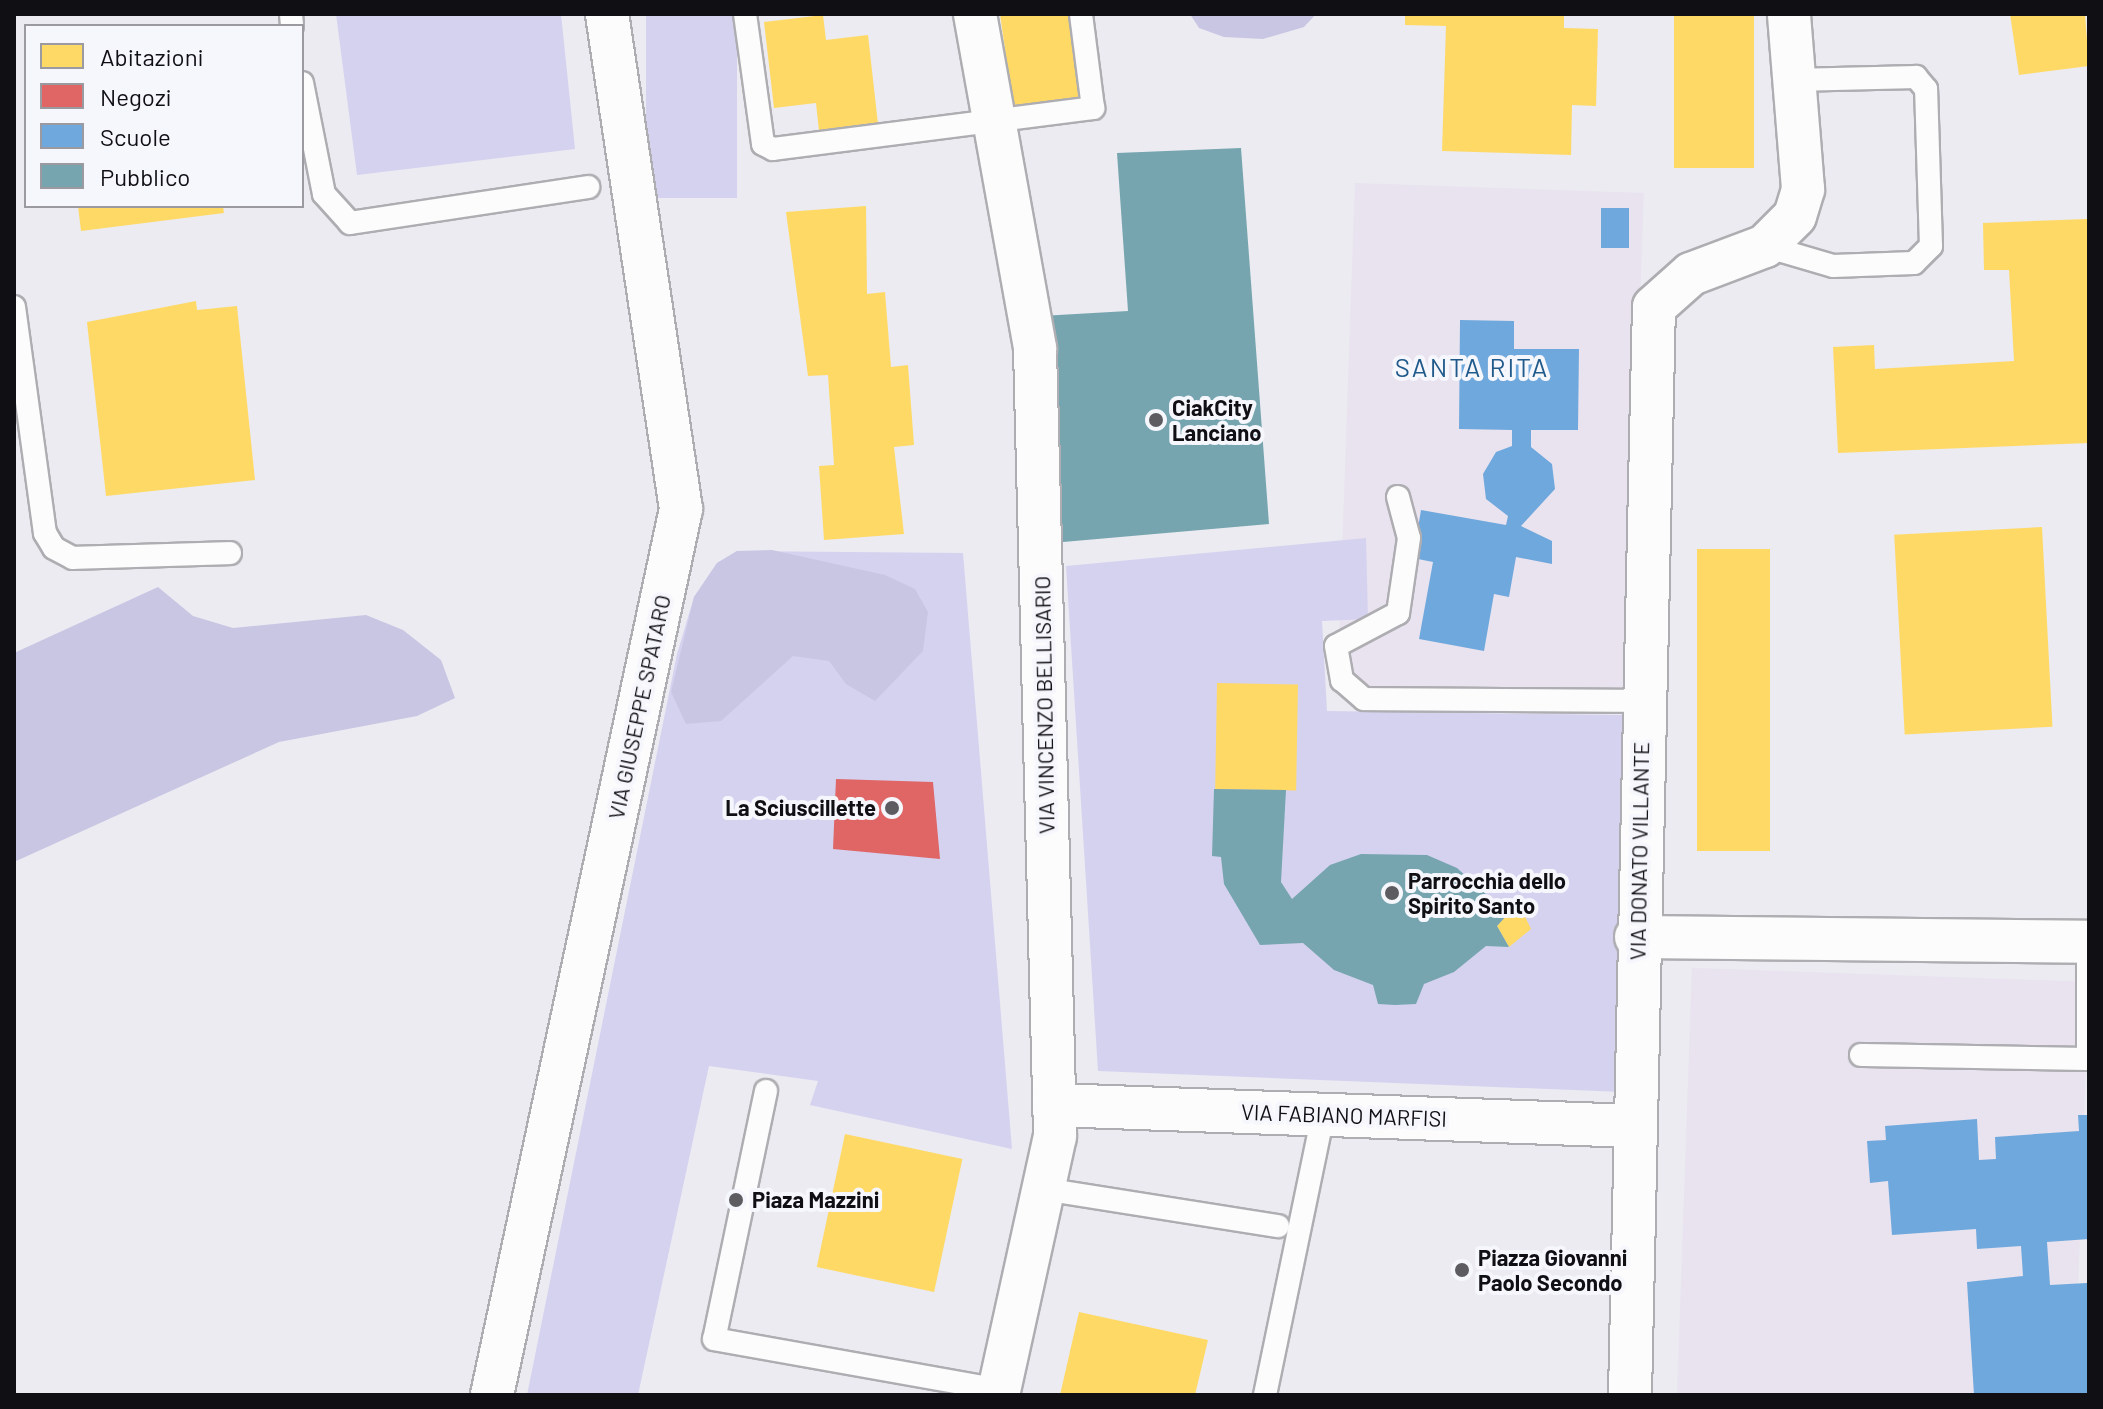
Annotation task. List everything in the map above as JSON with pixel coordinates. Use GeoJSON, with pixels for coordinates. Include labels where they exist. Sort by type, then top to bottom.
{"type":"FeatureCollection","features":[{"type":"Feature","properties":{"kind":"street","name":"VIA GIUSEPPE SPATARO"},"geometry":{"type":"LineString","coordinates":[[492,1395],[681,509],[607,14]]}},
{"type":"Feature","properties":{"kind":"street","name":"VIA VINCENZO BELLISARIO"},"geometry":{"type":"LineString","coordinates":[[975,14],[1035,349],[1055,1105],[1044,1189],[999,1392]]}},
{"type":"Feature","properties":{"kind":"street"},"geometry":{"type":"LineString","coordinates":[[1765,246],[1787,228],[1803,189],[1789,14]]}},
{"type":"Feature","properties":{"kind":"street","name":"VIA DONATO VILLANTE"},"geometry":{"type":"LineString","coordinates":[[1630,1395],[1636,937],[1654,307],[1691,274],[1765,246]]}},
{"type":"Feature","properties":{"kind":"street"},"geometry":{"type":"LineString","coordinates":[[1636,937],[2088,942]]}},
{"type":"Feature","properties":{"kind":"street","name":"VIA FABIANO MARFISI"},"geometry":{"type":"LineString","coordinates":[[1055,1105],[1634,1126]]}},
{"type":"Feature","properties":{"kind":"lane"},"geometry":{"type":"LineString","coordinates":[[745,14],[763,144],[773,149],[1093,108],[1081,14]]}},
{"type":"Feature","properties":{"kind":"lane"},"geometry":{"type":"LineString","coordinates":[[1765,246],[1833,266],[1914,263],[1931,246],[1926,89],[1916,77],[1794,80]]}},
{"type":"Feature","properties":{"kind":"lane"},"geometry":{"type":"LineString","coordinates":[[304,93],[324,194],[350,223],[588,187]]}},
{"type":"Feature","properties":{"kind":"lane"},"geometry":{"type":"LineString","coordinates":[[14,307],[45,533],[54,548],[73,558],[230,553]]}},
{"type":"Feature","properties":{"kind":"lane"},"geometry":{"type":"LineString","coordinates":[[1398,497],[1409,538],[1398,613],[1336,646],[1342,680],[1364,699],[1642,701]]}},
{"type":"Feature","properties":{"kind":"lane"},"geometry":{"type":"LineString","coordinates":[[1861,1055],[2088,1059],[2088,942]]}},
{"type":"Feature","properties":{"kind":"lane"},"geometry":{"type":"LineString","coordinates":[[766,1091],[714,1339],[999,1392]]}},
{"type":"Feature","properties":{"kind":"lane"},"geometry":{"type":"LineString","coordinates":[[1265,1395],[1323,1115]]}},
{"type":"Feature","properties":{"kind":"lane"},"geometry":{"type":"LineString","coordinates":[[1044,1189],[1278,1226]]}},
{"type":"Feature","properties":{"kind":"shaded area"},"geometry":{"type":"Polygon","coordinates":[[[336,14],[561,14],[575,149],[357,175],[336,14]]]}},
{"type":"Feature","properties":{"kind":"shaded area"},"geometry":{"type":"Polygon","coordinates":[[[646,14],[737,14],[737,198],[646,198],[646,14]]]}},
{"type":"Feature","properties":{"kind":"shaded area"},"geometry":{"type":"Polygon","coordinates":[[[1190,14],[1316,14],[1304,27],[1263,39],[1224,37],[1199,28],[1190,14]]]}},
{"type":"Feature","properties":{"kind":"shaded area"},"geometry":{"type":"Polygon","coordinates":[[[1355,183],[1644,193],[1626,696],[1337,686],[1355,183]]]}},
{"type":"Feature","properties":{"kind":"shaded area"},"geometry":{"type":"Polygon","coordinates":[[[1366,538],[1368,619],[1322,621],[1327,711],[1625,715],[1622,1092],[1098,1071],[1066,566],[1366,538]]]}},
{"type":"Feature","properties":{"kind":"shaded area"},"geometry":{"type":"Polygon","coordinates":[[[772,550],[885,575],[915,589],[928,612],[923,651],[875,701],[846,684],[829,661],[793,656],[721,721],[686,724],[671,692],[694,597],[717,563],[737,551],[772,550]]]}},
{"type":"Feature","properties":{"kind":"shaded area"},"geometry":{"type":"Polygon","coordinates":[[[737,551],[963,553],[1012,1149],[810,1105],[818,1081],[709,1066],[638,1395],[527,1395],[677,654],[694,597],[717,563],[737,551]]]}},
{"type":"Feature","properties":{"kind":"shaded area"},"geometry":{"type":"Polygon","coordinates":[[[158,587],[193,616],[233,628],[366,615],[403,630],[441,660],[455,698],[417,716],[279,742],[14,862],[14,653],[158,587]]]}},
{"type":"Feature","properties":{"kind":"shaded area"},"geometry":{"type":"Polygon","coordinates":[[[1692,968],[2089,982],[2074,1395],[1677,1395],[1692,968]]]}},
{"type":"Feature","properties":{"kind":"building: Abitazioni"},"geometry":{"type":"Polygon","coordinates":[[[1000,14],[1070,14],[1080,101],[1014,112],[1000,14]]]}},
{"type":"Feature","properties":{"kind":"building: Abitazioni"},"geometry":{"type":"Polygon","coordinates":[[[1405,14],[1564,14],[1564,28],[1598,29],[1596,106],[1572,105],[1571,155],[1442,151],[1446,26],[1405,25],[1405,14]]]}},
{"type":"Feature","properties":{"kind":"building: Abitazioni"},"geometry":{"type":"Polygon","coordinates":[[[1674,14],[1754,14],[1754,168],[1674,168],[1674,14]]]}},
{"type":"Feature","properties":{"kind":"building: Abitazioni"},"geometry":{"type":"Polygon","coordinates":[[[2010,14],[2085,14],[2089,66],[2019,75],[2010,14]]]}},
{"type":"Feature","properties":{"kind":"building: Abitazioni"},"geometry":{"type":"Polygon","coordinates":[[[823,15],[826,40],[868,35],[878,124],[819,131],[816,103],[774,108],[764,22],[823,15]]]}},
{"type":"Feature","properties":{"kind":"building: Abitazioni"},"geometry":{"type":"Polygon","coordinates":[[[866,206],[867,294],[885,292],[891,367],[908,365],[914,445],[894,447],[904,534],[824,540],[819,466],[834,465],[828,375],[808,376],[786,212],[866,206]]]}},
{"type":"Feature","properties":{"kind":"building: Abitazioni"},"geometry":{"type":"Polygon","coordinates":[[[78,208],[223,208],[224,213],[81,231],[78,208]]]}},
{"type":"Feature","properties":{"kind":"building: Abitazioni"},"geometry":{"type":"Polygon","coordinates":[[[2087,219],[2089,443],[1838,453],[1833,347],[1874,345],[1875,369],[2014,361],[2009,270],[1984,270],[1983,223],[2087,219]]]}},
{"type":"Feature","properties":{"kind":"building: Abitazioni"},"geometry":{"type":"Polygon","coordinates":[[[196,301],[197,310],[237,306],[255,480],[106,496],[87,322],[196,301]]]}},
{"type":"Feature","properties":{"kind":"building: Abitazioni"},"geometry":{"type":"Polygon","coordinates":[[[2042,527],[2052,727],[1905,734],[1894,535],[2042,527]]]}},
{"type":"Feature","properties":{"kind":"building: Abitazioni"},"geometry":{"type":"Polygon","coordinates":[[[1697,549],[1770,549],[1770,851],[1697,851],[1697,549]]]}},
{"type":"Feature","properties":{"kind":"building: Abitazioni"},"geometry":{"type":"Polygon","coordinates":[[[1217,683],[1298,684],[1296,790],[1215,789],[1217,683]]]}},
{"type":"Feature","properties":{"kind":"building: Abitazioni"},"geometry":{"type":"Polygon","coordinates":[[[1518,902],[1531,929],[1509,947],[1497,926],[1518,902]]]}},
{"type":"Feature","properties":{"kind":"building: Abitazioni"},"geometry":{"type":"Polygon","coordinates":[[[845,1134],[962,1159],[934,1292],[817,1267],[845,1134]]]}},
{"type":"Feature","properties":{"kind":"building: Abitazioni"},"geometry":{"type":"Polygon","coordinates":[[[1079,1312],[1208,1340],[1195,1395],[1060,1395],[1079,1312]]]}},
{"type":"Feature","properties":{"kind":"building: Negozi"},"geometry":{"type":"Polygon","coordinates":[[[836,779],[933,782],[940,859],[833,849],[836,779]]]}},
{"type":"Feature","properties":{"kind":"building: Scuole"},"geometry":{"type":"Polygon","coordinates":[[[1601,208],[1629,208],[1629,248],[1601,248],[1601,208]]]}},
{"type":"Feature","properties":{"kind":"building: Scuole"},"geometry":{"type":"Polygon","coordinates":[[[1460,320],[1514,321],[1514,349],[1579,349],[1578,430],[1531,430],[1531,447],[1552,464],[1555,489],[1521,526],[1552,541],[1552,564],[1516,557],[1509,597],[1494,594],[1484,651],[1419,639],[1433,562],[1413,558],[1421,510],[1506,525],[1508,516],[1486,499],[1483,474],[1496,452],[1512,446],[1512,430],[1459,429],[1460,320]]]}},
{"type":"Feature","properties":{"kind":"building: Scuole"},"geometry":{"type":"Polygon","coordinates":[[[2078,1115],[2089,1115],[2089,1239],[2047,1242],[2050,1285],[2087,1283],[2089,1395],[1974,1395],[1967,1282],[2023,1276],[2021,1246],[1977,1249],[1976,1229],[1892,1235],[1888,1181],[1870,1183],[1867,1141],[1886,1140],[1885,1126],[1977,1119],[1979,1160],[1996,1159],[1995,1137],[2079,1131],[2078,1115]]]}},
{"type":"Feature","properties":{"kind":"building: Pubblico","name":"CiakCity Lanciano"},"geometry":{"type":"Polygon","coordinates":[[[1241,148],[1269,524],[1063,542],[1041,316],[1128,311],[1117,153],[1241,148]]]}},
{"type":"Feature","properties":{"kind":"building: Pubblico","name":"Parrocchia dello Spirito Santo"},"geometry":{"type":"Polygon","coordinates":[[[1214,789],[1286,790],[1281,882],[1292,899],[1330,865],[1361,854],[1427,855],[1457,868],[1508,914],[1497,926],[1509,947],[1486,946],[1454,972],[1424,984],[1416,1004],[1395,1005],[1378,1004],[1373,985],[1334,970],[1303,943],[1260,945],[1224,884],[1221,857],[1212,856],[1214,789]]]}},
{"type":"Feature","properties":{"kind":"place","name":"CiakCity Lanciano"},"geometry":{"type":"Point","coordinates":[1156,420]}},
{"type":"Feature","properties":{"kind":"place","name":"La Sciuscillette"},"geometry":{"type":"Point","coordinates":[892,808]}},
{"type":"Feature","properties":{"kind":"place","name":"Parrocchia dello Spirito Santo"},"geometry":{"type":"Point","coordinates":[1392,893]}},
{"type":"Feature","properties":{"kind":"place","name":"Piaza Mazzini"},"geometry":{"type":"Point","coordinates":[736,1200]}},
{"type":"Feature","properties":{"kind":"place","name":"Piazza Giovanni Paolo Secondo"},"geometry":{"type":"Point","coordinates":[1462,1270]}},
{"type":"Feature","properties":{"kind":"district","name":"SANTA RITA"},"geometry":{"type":"Point","coordinates":[1472,367]}}]}
